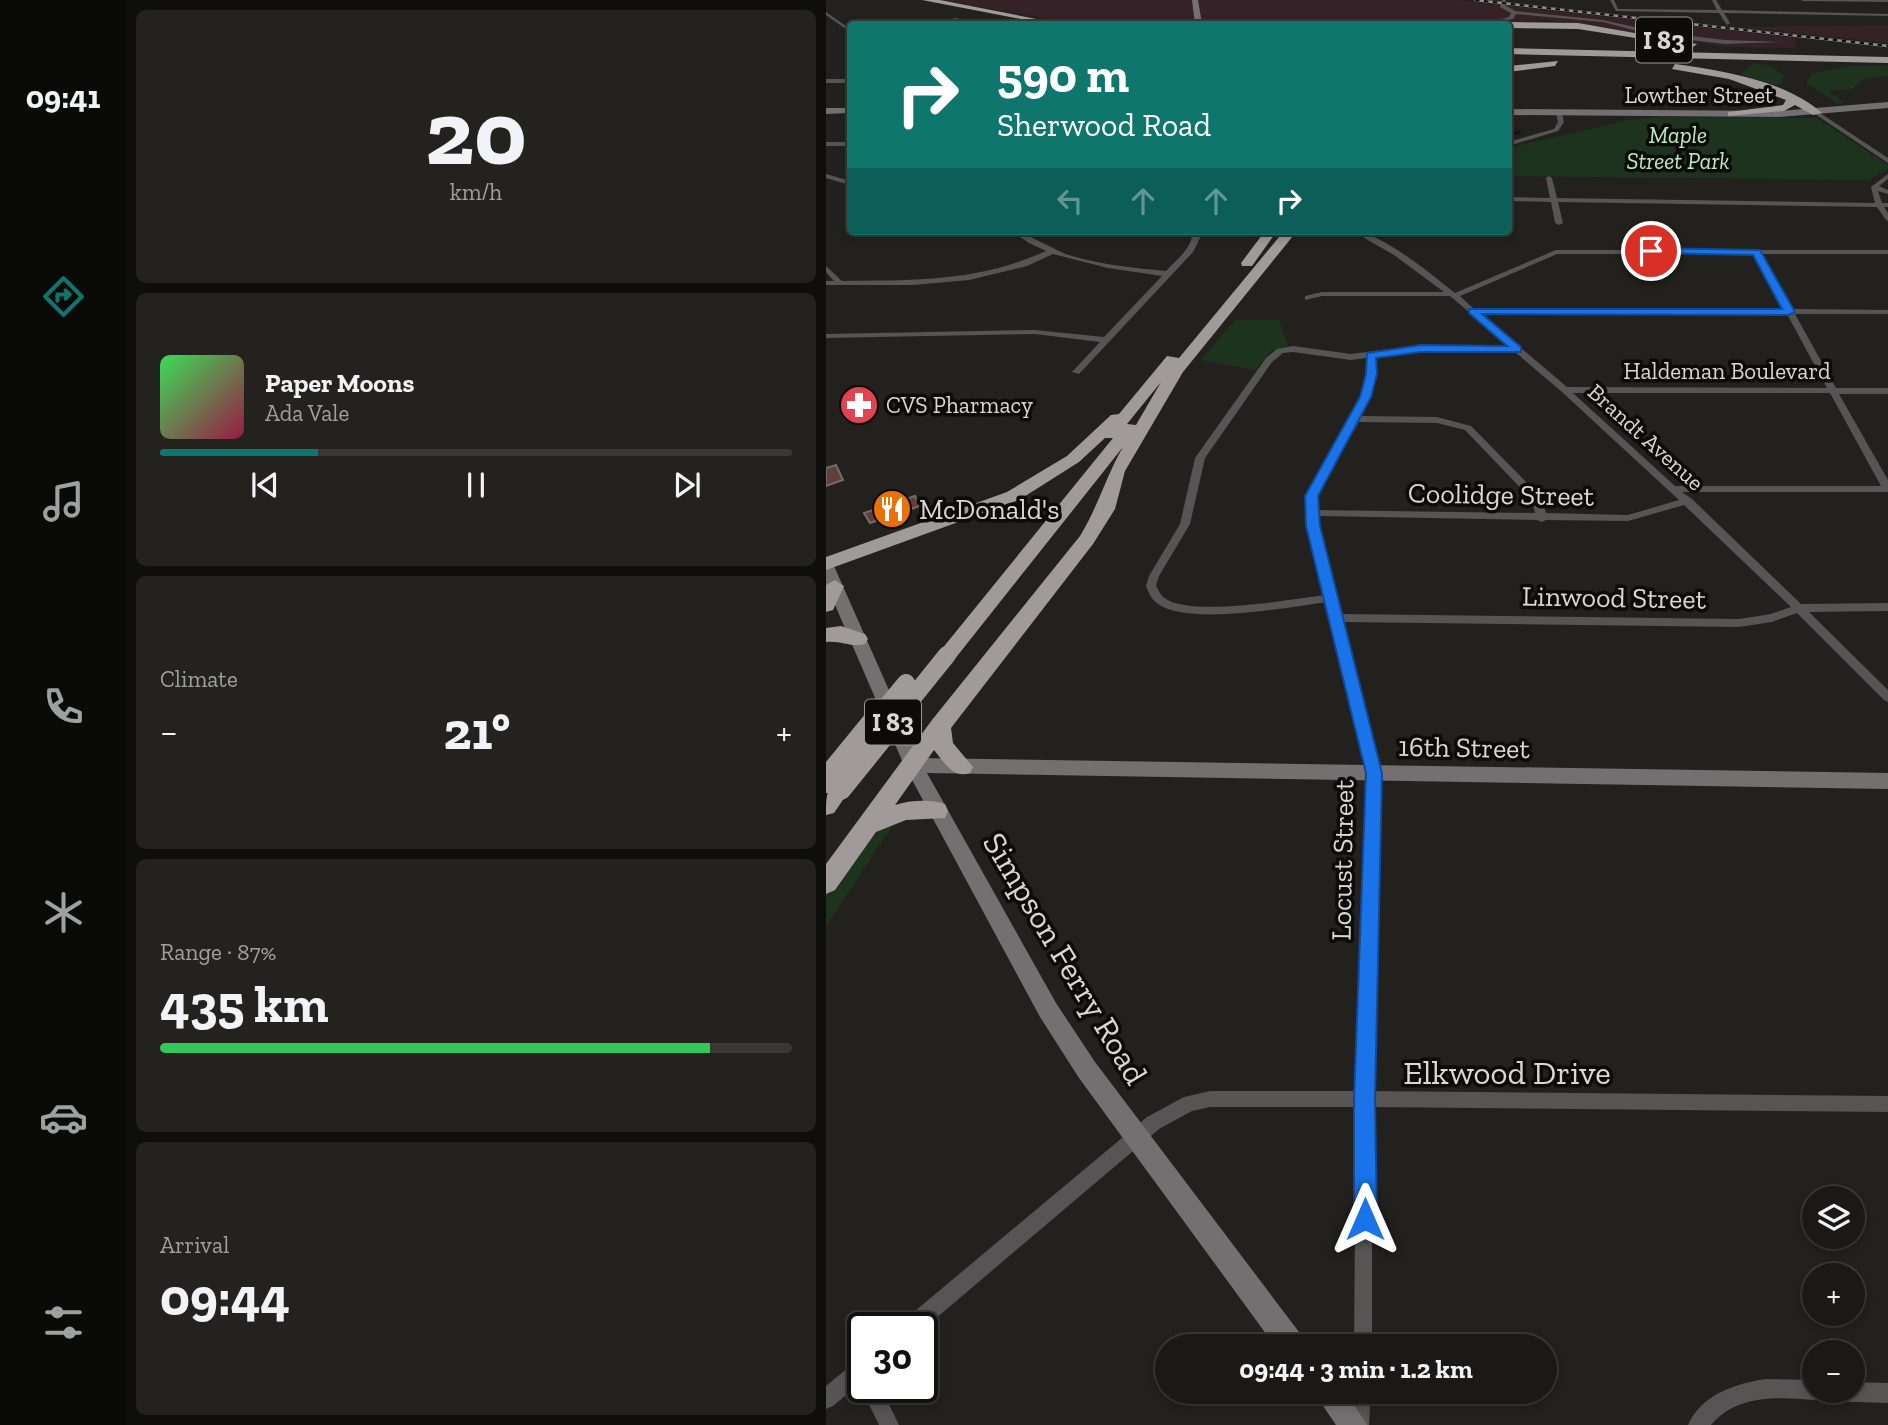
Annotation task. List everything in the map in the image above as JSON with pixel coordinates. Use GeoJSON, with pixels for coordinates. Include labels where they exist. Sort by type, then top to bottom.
{"type":"FeatureCollection","features":[{"type":"Feature","properties":{"kind":"highway"},"geometry":{"type":"LineString","coordinates":[[923,1],[1014,21]]}},
{"type":"Feature","properties":{"kind":"highway"},"geometry":{"type":"LineString","coordinates":[[923,1],[1040,21]]}},
{"type":"Feature","properties":{"kind":"highway"},"geometry":{"type":"LineString","coordinates":[[1512,24],[1568,28],[1583,32],[1588,40],[1565,47],[1512,50]]}},
{"type":"Feature","properties":{"kind":"highway","name":"I 83"},"geometry":{"type":"LineString","coordinates":[[1512,24],[1578,26],[1725,49],[1888,59]]}},
{"type":"Feature","properties":{"kind":"highway"},"geometry":{"type":"LineString","coordinates":[[1520,48],[1821,55]]}},
{"type":"Feature","properties":{"kind":"highway","name":"I 83"},"geometry":{"type":"LineString","coordinates":[[1512,51],[1888,59]]}},
{"type":"Feature","properties":{"kind":"highway"},"geometry":{"type":"LineString","coordinates":[[1512,69],[1570,62],[1666,65],[1725,75],[1782,93],[1817,113]]}},
{"type":"Feature","properties":{"kind":"highway"},"geometry":{"type":"LineString","coordinates":[[1732,114],[1790,106],[1791,100],[1782,93]]}},
{"type":"Feature","properties":{"kind":"highway"},"geometry":{"type":"LineString","coordinates":[[1192,336],[1268,235]]}},
{"type":"Feature","properties":{"kind":"highway","name":"I 83"},"geometry":{"type":"LineString","coordinates":[[831,792],[1142,395],[1276,235]]}},
{"type":"Feature","properties":{"kind":"highway","name":"I 83"},"geometry":{"type":"LineString","coordinates":[[939,653],[1288,235]]}},
{"type":"Feature","properties":{"kind":"highway"},"geometry":{"type":"LineString","coordinates":[[826,883],[940,726],[1087,540],[1106,509],[1117,471],[1177,370]]}},
{"type":"Feature","properties":{"kind":"highway"},"geometry":{"type":"LineString","coordinates":[[826,565],[990,505],[1034,485],[1073,459],[1142,395]]}},
{"type":"Feature","properties":{"kind":"highway"},"geometry":{"type":"LineString","coordinates":[[826,605],[835,586]]}},
{"type":"Feature","properties":{"kind":"highway"},"geometry":{"type":"LineString","coordinates":[[826,635],[841,633],[861,646]]}},
{"type":"Feature","properties":{"kind":"highway"},"geometry":{"type":"LineString","coordinates":[[940,726],[943,746],[961,767]]}},
{"type":"Feature","properties":{"kind":"highway"},"geometry":{"type":"LineString","coordinates":[[867,825],[905,811],[937,811]]}},
{"type":"Feature","properties":{"kind":"main road"},"geometry":{"type":"LineString","coordinates":[[1195,0],[1199,21]]}},
{"type":"Feature","properties":{"kind":"main road","name":"Lowther Street"},"geometry":{"type":"LineString","coordinates":[[1512,112],[1817,113],[1888,105]]}},
{"type":"Feature","properties":{"kind":"main road"},"geometry":{"type":"LineString","coordinates":[[826,111],[847,111]]}},
{"type":"Feature","properties":{"kind":"main road"},"geometry":{"type":"LineString","coordinates":[[1528,113],[1552,120],[1558,128],[1575,118],[1602,113]]}},
{"type":"Feature","properties":{"kind":"main road","name":"Simpson Ferry Road"},"geometry":{"type":"LineString","coordinates":[[826,565],[913,765],[1048,1010],[1136,1136],[1283,1334]]}},
{"type":"Feature","properties":{"kind":"main road","name":"16th Street"},"geometry":{"type":"LineString","coordinates":[[913,765],[1888,781]]}},
{"type":"Feature","properties":{"kind":"main road"},"geometry":{"type":"LineString","coordinates":[[1337,1404],[1353,1425]]}},
{"type":"Feature","properties":{"kind":"street"},"geometry":{"type":"LineString","coordinates":[[1504,0],[1502,6],[1514,12],[1603,21],[1656,34],[1725,42],[1779,42]]}},
{"type":"Feature","properties":{"kind":"street"},"geometry":{"type":"LineString","coordinates":[[1612,0],[1616,10],[1888,15]]}},
{"type":"Feature","properties":{"kind":"street"},"geometry":{"type":"LineString","coordinates":[[1714,0],[1727,23]]}},
{"type":"Feature","properties":{"kind":"street"},"geometry":{"type":"LineString","coordinates":[[1803,0],[1888,1]]}},
{"type":"Feature","properties":{"kind":"street"},"geometry":{"type":"LineString","coordinates":[[1815,0],[1835,25]]}},
{"type":"Feature","properties":{"kind":"street"},"geometry":{"type":"LineString","coordinates":[[1510,21],[1514,12]]}},
{"type":"Feature","properties":{"kind":"street"},"geometry":{"type":"LineString","coordinates":[[826,13],[847,28]]}},
{"type":"Feature","properties":{"kind":"street"},"geometry":{"type":"LineString","coordinates":[[1868,15],[1873,21]]}},
{"type":"Feature","properties":{"kind":"street"},"geometry":{"type":"LineString","coordinates":[[944,21],[964,21]]}},
{"type":"Feature","properties":{"kind":"street"},"geometry":{"type":"LineString","coordinates":[[826,81],[847,81]]}},
{"type":"Feature","properties":{"kind":"street"},"geometry":{"type":"LineString","coordinates":[[1512,143],[1546,135],[1558,128],[1559,113]]}},
{"type":"Feature","properties":{"kind":"street"},"geometry":{"type":"LineString","coordinates":[[1817,113],[1888,161]]}},
{"type":"Feature","properties":{"kind":"street"},"geometry":{"type":"LineString","coordinates":[[826,144],[847,144]]}},
{"type":"Feature","properties":{"kind":"street"},"geometry":{"type":"LineString","coordinates":[[826,176],[847,182]]}},
{"type":"Feature","properties":{"kind":"street"},"geometry":{"type":"LineString","coordinates":[[1874,187],[1888,176]]}},
{"type":"Feature","properties":{"kind":"street"},"geometry":{"type":"LineString","coordinates":[[1549,178],[1559,223]]}},
{"type":"Feature","properties":{"kind":"street"},"geometry":{"type":"LineString","coordinates":[[1874,187],[1888,192]]}},
{"type":"Feature","properties":{"kind":"street"},"geometry":{"type":"LineString","coordinates":[[1874,187],[1879,204],[1888,219]]}},
{"type":"Feature","properties":{"kind":"street"},"geometry":{"type":"LineString","coordinates":[[1512,199],[1888,205]]}},
{"type":"Feature","properties":{"kind":"street"},"geometry":{"type":"LineString","coordinates":[[1022,235],[1051,252],[1080,260],[1168,274]]}},
{"type":"Feature","properties":{"kind":"street"},"geometry":{"type":"LineString","coordinates":[[1076,372],[1190,250],[1197,235]]}},
{"type":"Feature","properties":{"kind":"street","name":"Brandt Avenue"},"geometry":{"type":"LineString","coordinates":[[1363,235],[1397,253],[1453,295],[1566,390],[1688,501],[1888,697]]}},
{"type":"Feature","properties":{"kind":"street"},"geometry":{"type":"LineString","coordinates":[[826,283],[988,276],[1022,266],[1051,252]]}},
{"type":"Feature","properties":{"kind":"street"},"geometry":{"type":"LineString","coordinates":[[1308,298],[1322,294],[1453,295],[1556,252],[1888,252]]}},
{"type":"Feature","properties":{"kind":"street"},"geometry":{"type":"LineString","coordinates":[[1675,489],[1888,489],[1756,252]]}},
{"type":"Feature","properties":{"kind":"street"},"geometry":{"type":"LineString","coordinates":[[826,268],[840,283]]}},
{"type":"Feature","properties":{"kind":"street"},"geometry":{"type":"LineString","coordinates":[[1472,311],[1888,312]]}},
{"type":"Feature","properties":{"kind":"street"},"geometry":{"type":"LineString","coordinates":[[826,336],[1025,332],[1104,340]]}},
{"type":"Feature","properties":{"kind":"street"},"geometry":{"type":"LineString","coordinates":[[1332,598],[1261,607],[1182,608],[1163,603],[1153,592],[1152,580],[1181,533],[1200,458],[1275,354],[1293,349],[1345,357],[1421,348],[1517,349]]}},
{"type":"Feature","properties":{"kind":"street","name":"Locust Street"},"geometry":{"type":"LineString","coordinates":[[1363,1334],[1364,1100],[1374,773],[1310,502],[1315,485],[1355,419],[1370,383],[1370,355]]}},
{"type":"Feature","properties":{"kind":"street","name":"Haldeman Boulevard"},"geometry":{"type":"LineString","coordinates":[[1566,390],[1888,391]]}},
{"type":"Feature","properties":{"kind":"street"},"geometry":{"type":"LineString","coordinates":[[1355,419],[1437,420],[1468,428],[1537,499],[1542,519]]}},
{"type":"Feature","properties":{"kind":"street","name":"Coolidge Street"},"geometry":{"type":"LineString","coordinates":[[1311,513],[1542,519],[1628,518],[1688,501]]}},
{"type":"Feature","properties":{"kind":"street","name":"Linwood Street"},"geometry":{"type":"LineString","coordinates":[[1337,618],[1740,623],[1772,618],[1799,608],[1888,607]]}},
{"type":"Feature","properties":{"kind":"street","name":"Elkwood Drive"},"geometry":{"type":"LineString","coordinates":[[929,1312],[1136,1136],[1190,1103],[1210,1099],[1888,1104]]}},
{"type":"Feature","properties":{"kind":"street"},"geometry":{"type":"LineString","coordinates":[[826,1399],[847,1382]]}},
{"type":"Feature","properties":{"kind":"street"},"geometry":{"type":"LineString","coordinates":[[1698,1425],[1716,1405],[1738,1393],[1763,1387],[1802,1390]]}},
{"type":"Feature","properties":{"kind":"street"},"geometry":{"type":"LineString","coordinates":[[1865,1392],[1888,1393]]}},
{"type":"Feature","properties":{"kind":"street"},"geometry":{"type":"LineString","coordinates":[[878,1403],[889,1425]]}},
{"type":"Feature","properties":{"kind":"street"},"geometry":{"type":"LineString","coordinates":[[1359,1425],[1360,1404]]}},
{"type":"Feature","properties":{"kind":"shaded area"},"geometry":{"type":"Polygon","coordinates":[[[943,0],[1457,0],[1795,38],[1796,48],[1727,47],[1547,20],[1059,21],[943,0]]]}},
{"type":"Feature","properties":{"kind":"shaded area"},"geometry":{"type":"Polygon","coordinates":[[[1888,25],[1888,43],[1740,27],[1888,25]]]}},
{"type":"Feature","properties":{"kind":"green space"},"geometry":{"type":"Polygon","coordinates":[[[1754,63],[1768,65],[1784,75],[1782,83],[1774,85],[1740,74],[1754,63]]]}},
{"type":"Feature","properties":{"kind":"green space"},"geometry":{"type":"Polygon","coordinates":[[[1855,65],[1888,66],[1888,76],[1866,78],[1852,89],[1828,91],[1845,103],[1839,104],[1806,83],[1812,74],[1855,65]]]}},
{"type":"Feature","properties":{"kind":"green space","name":"Maple Street Park"},"geometry":{"type":"Polygon","coordinates":[[[1659,117],[1817,118],[1888,165],[1888,169],[1868,180],[1512,176],[1512,147],[1629,120],[1659,117]]]}},
{"type":"Feature","properties":{"kind":"green space"},"geometry":{"type":"Polygon","coordinates":[[[1235,320],[1279,320],[1288,346],[1271,351],[1255,370],[1201,360],[1235,320]]]}},
{"type":"Feature","properties":{"kind":"green space"},"geometry":{"type":"Polygon","coordinates":[[[898,817],[826,926],[826,893],[831,884],[858,851],[898,817]]]}},
{"type":"Feature","properties":{"kind":"building"},"geometry":{"type":"Polygon","coordinates":[[[836,465],[843,480],[826,486],[826,468],[836,465]]]}},
{"type":"Feature","properties":{"kind":"building","name":"McDonald's"},"geometry":{"type":"Polygon","coordinates":[[[915,496],[920,506],[870,523],[864,513],[915,496]]]}},
{"type":"Feature","properties":{"kind":"waterway"},"geometry":{"type":"LineString","coordinates":[[1512,134],[1520,132]]}},
{"type":"Feature","properties":{"kind":"railway"},"geometry":{"type":"LineString","coordinates":[[1475,0],[1888,46]]}},
{"type":"Feature","properties":{"kind":"place","name":"CVS Pharmacy"},"geometry":{"type":"Point","coordinates":[859,405]}},
{"type":"Feature","properties":{"kind":"place","name":"McDonald's"},"geometry":{"type":"Point","coordinates":[892,509]}},
{"type":"Feature","properties":{"kind":"route"},"geometry":{"type":"LineString","coordinates":[[1365,1219],[1364,1100],[1374,773],[1313,526],[1311,496],[1365,397],[1370,383],[1370,355],[1421,348],[1517,349],[1472,311],[1789,312],[1756,252],[1651,251]]}}]}
